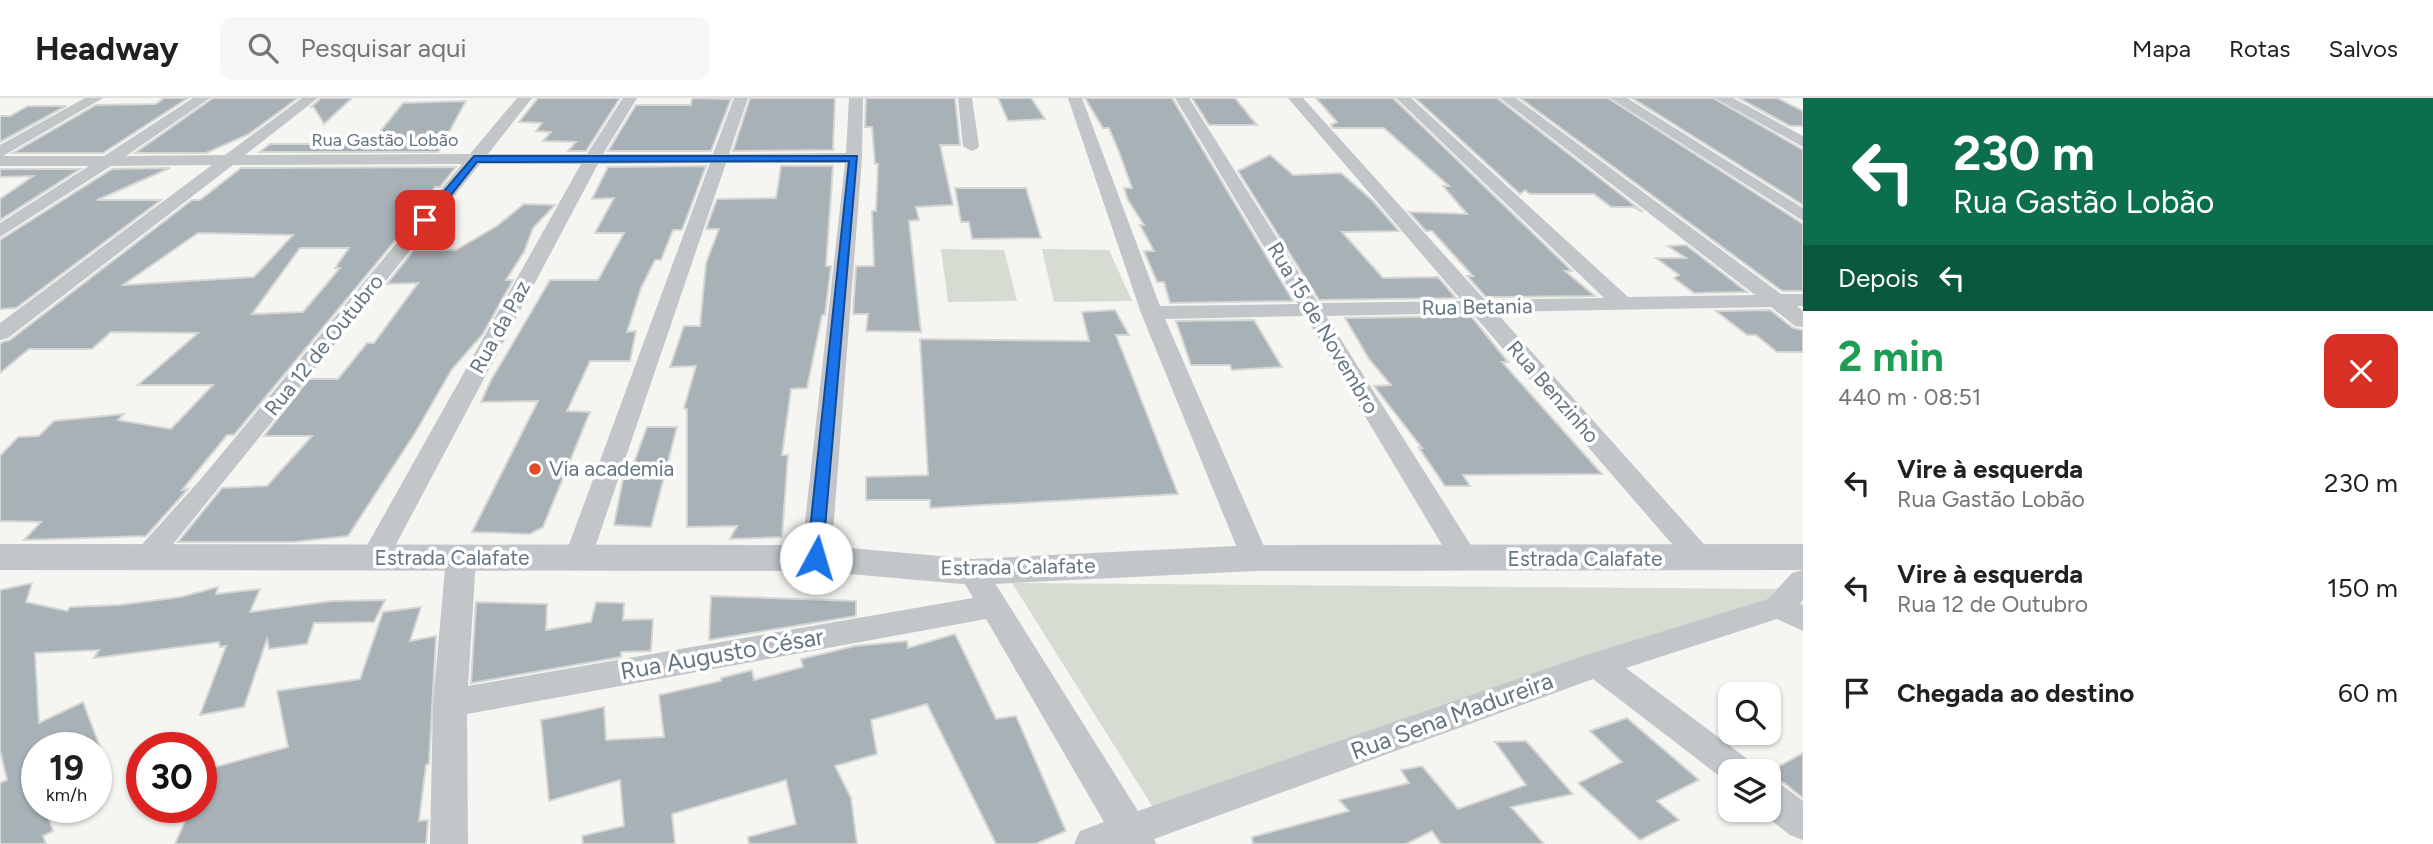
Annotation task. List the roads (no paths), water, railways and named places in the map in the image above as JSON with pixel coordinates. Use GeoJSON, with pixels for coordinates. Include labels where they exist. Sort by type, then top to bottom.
{"type":"FeatureCollection","features":[{"type":"Feature","properties":{"kind":"street"},"geometry":{"type":"LineString","coordinates":[[0,152],[96,98]]}},
{"type":"Feature","properties":{"kind":"street"},"geometry":{"type":"LineString","coordinates":[[0,231],[202,98]]}},
{"type":"Feature","properties":{"kind":"street"},"geometry":{"type":"LineString","coordinates":[[0,333],[311,98]]}},
{"type":"Feature","properties":{"kind":"street","name":"Rua 12 de Outubro"},"geometry":{"type":"LineString","coordinates":[[147,558],[209,486],[525,98]]}},
{"type":"Feature","properties":{"kind":"street","name":"Rua da Paz"},"geometry":{"type":"LineString","coordinates":[[375,558],[592,159],[630,98]]}},
{"type":"Feature","properties":{"kind":"street"},"geometry":{"type":"LineString","coordinates":[[579,558],[741,98]]}},
{"type":"Feature","properties":{"kind":"street"},"geometry":{"type":"LineString","coordinates":[[816,558],[854,158],[856,98]]}},
{"type":"Feature","properties":{"kind":"street"},"geometry":{"type":"LineString","coordinates":[[965,98],[971,146]]}},
{"type":"Feature","properties":{"kind":"street"},"geometry":{"type":"LineString","coordinates":[[1075,98],[1152,313],[1254,558]]}},
{"type":"Feature","properties":{"kind":"street","name":"Rua 15 de Novembro"},"geometry":{"type":"LineString","coordinates":[[1182,98],[1464,558]]}},
{"type":"Feature","properties":{"kind":"street","name":"Rua Benzinho"},"geometry":{"type":"LineString","coordinates":[[1296,98],[1701,559]]}},
{"type":"Feature","properties":{"kind":"street"},"geometry":{"type":"LineString","coordinates":[[1403,98],[1623,304]]}},
{"type":"Feature","properties":{"kind":"street"},"geometry":{"type":"LineString","coordinates":[[1507,98],[1803,321]]}},
{"type":"Feature","properties":{"kind":"street"},"geometry":{"type":"LineString","coordinates":[[1617,98],[1803,216]]}},
{"type":"Feature","properties":{"kind":"street"},"geometry":{"type":"LineString","coordinates":[[1722,98],[1803,142]]}},
{"type":"Feature","properties":{"kind":"street","name":"Rua Gastão Lobão"},"geometry":{"type":"LineString","coordinates":[[0,161],[854,158]]}},
{"type":"Feature","properties":{"kind":"street","name":"Rua Betania"},"geometry":{"type":"LineString","coordinates":[[1152,313],[1312,312],[1803,300]]}},
{"type":"Feature","properties":{"kind":"street","name":"Estrada Calafate"},"geometry":{"type":"LineString","coordinates":[[0,557],[816,558],[973,572],[1254,558],[1803,557]]}},
{"type":"Feature","properties":{"kind":"street"},"geometry":{"type":"LineString","coordinates":[[449,844],[450,703],[461,558]]}},
{"type":"Feature","properties":{"kind":"street"},"geometry":{"type":"LineString","coordinates":[[973,572],[1133,838]]}},
{"type":"Feature","properties":{"kind":"street","name":"Rua Sena Madureira"},"geometry":{"type":"LineString","coordinates":[[1093,844],[1133,838],[1598,664],[1791,613],[1803,581]]}},
{"type":"Feature","properties":{"kind":"street","name":"Rua Augusto César"},"geometry":{"type":"LineString","coordinates":[[450,703],[994,606]]}},
{"type":"Feature","properties":{"kind":"street"},"geometry":{"type":"LineString","coordinates":[[1598,664],[1720,759]]}},
{"type":"Feature","properties":{"kind":"street"},"geometry":{"type":"LineString","coordinates":[[1781,806],[1803,823]]}},
{"type":"Feature","properties":{"kind":"place","name":"Via academia"},"geometry":{"type":"Point","coordinates":[535,469]}}]}
